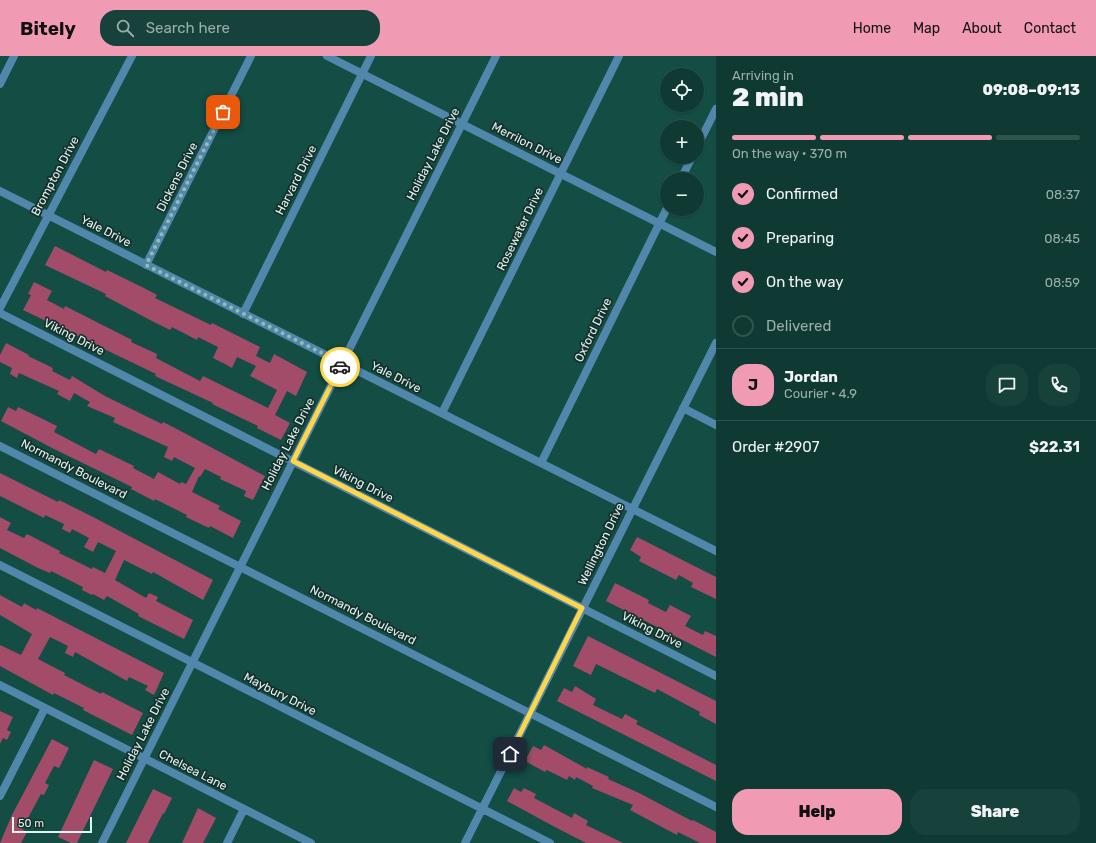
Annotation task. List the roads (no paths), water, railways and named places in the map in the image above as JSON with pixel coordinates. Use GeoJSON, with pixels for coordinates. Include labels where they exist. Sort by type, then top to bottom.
{"type":"FeatureCollection","features":[{"type":"Feature","properties":{"kind":"street"},"geometry":{"type":"LineString","coordinates":[[0,84],[14,56]]}},
{"type":"Feature","properties":{"kind":"street","name":"Brompton Drive"},"geometry":{"type":"LineString","coordinates":[[0,308],[47,215],[132,56]]}},
{"type":"Feature","properties":{"kind":"street","name":"Dickens Drive"},"geometry":{"type":"LineString","coordinates":[[146,265],[251,56]]}},
{"type":"Feature","properties":{"kind":"street","name":"Merrilon Drive"},"geometry":{"type":"LineString","coordinates":[[328,56],[716,252]]}},
{"type":"Feature","properties":{"kind":"street","name":"Harvard Drive"},"geometry":{"type":"LineString","coordinates":[[243,314],[372,56]]}},
{"type":"Feature","properties":{"kind":"street","name":"Holiday Lake Drive"},"geometry":{"type":"LineString","coordinates":[[102,843],[496,56]]}},
{"type":"Feature","properties":{"kind":"street","name":"Rosewater Drive"},"geometry":{"type":"LineString","coordinates":[[442,413],[620,56]]}},
{"type":"Feature","properties":{"kind":"street"},"geometry":{"type":"LineString","coordinates":[[704,133],[716,109]]}},
{"type":"Feature","properties":{"kind":"street","name":"Yale Drive"},"geometry":{"type":"LineString","coordinates":[[0,191],[716,551]]}},
{"type":"Feature","properties":{"kind":"street","name":"Oxford Drive"},"geometry":{"type":"LineString","coordinates":[[541,463],[663,216]]}},
{"type":"Feature","properties":{"kind":"street","name":"Viking Drive"},"geometry":{"type":"LineString","coordinates":[[0,313],[716,676]]}},
{"type":"Feature","properties":{"kind":"street","name":"Wellington Drive"},"geometry":{"type":"LineString","coordinates":[[465,843],[716,343]]}},
{"type":"Feature","properties":{"kind":"street"},"geometry":{"type":"LineString","coordinates":[[683,408],[716,425]]}},
{"type":"Feature","properties":{"kind":"street","name":"Normandy Boulevard"},"geometry":{"type":"LineString","coordinates":[[0,446],[716,806]]}},
{"type":"Feature","properties":{"kind":"street","name":"Maybury Drive"},"geometry":{"type":"LineString","coordinates":[[0,566],[550,843]]}},
{"type":"Feature","properties":{"kind":"street","name":"Chelsea Lane"},"geometry":{"type":"LineString","coordinates":[[0,685],[311,843]]}},
{"type":"Feature","properties":{"kind":"street"},"geometry":{"type":"LineString","coordinates":[[0,796],[45,708]]}},
{"type":"Feature","properties":{"kind":"street"},"geometry":{"type":"LineString","coordinates":[[226,843],[244,809]]}}]}
